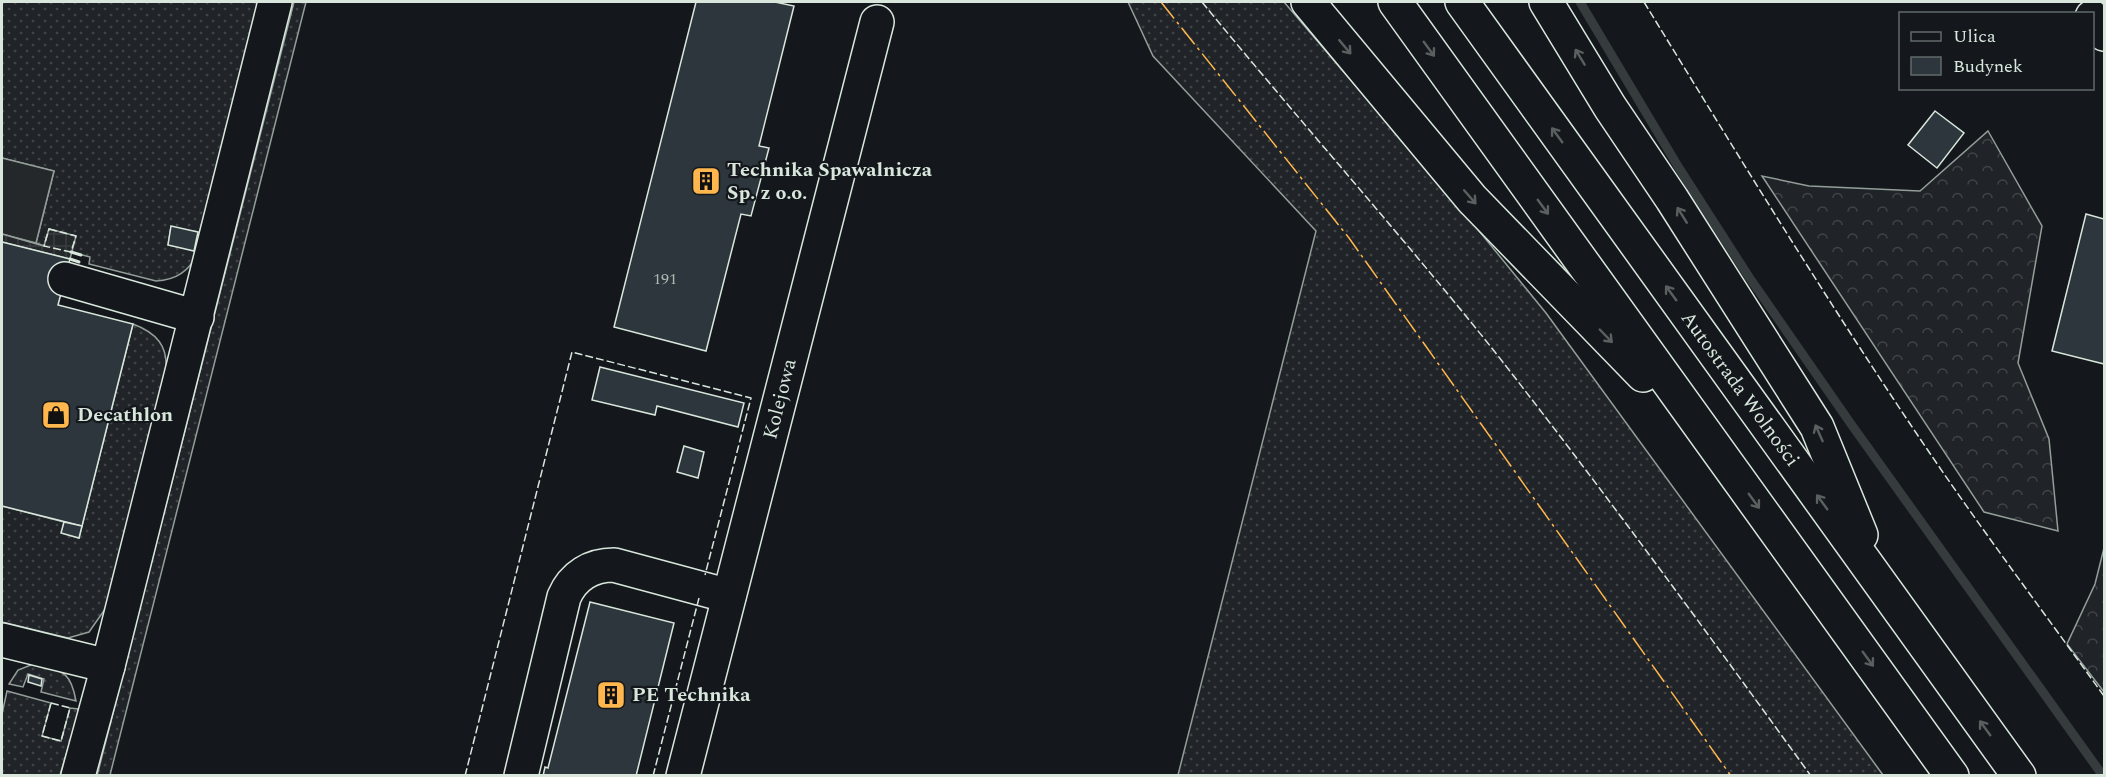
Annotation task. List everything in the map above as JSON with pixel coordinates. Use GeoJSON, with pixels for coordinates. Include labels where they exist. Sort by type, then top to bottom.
{"type":"FeatureCollection","features":[{"type":"Feature","properties":{"kind":"main road"},"geometry":{"type":"LineString","coordinates":[[78,776],[197,317],[275,2]]}},
{"type":"Feature","properties":{"kind":"main road"},"geometry":{"type":"LineString","coordinates":[[1308,2],[1472,200],[1720,453]]}},
{"type":"Feature","properties":{"kind":"main road"},"geometry":{"type":"LineString","coordinates":[[1395,2],[1952,776]]}},
{"type":"Feature","properties":{"kind":"main road","name":"Autostrada Wolności"},"geometry":{"type":"LineString","coordinates":[[1462,2],[2019,776]]}},
{"type":"Feature","properties":{"kind":"main road"},"geometry":{"type":"LineString","coordinates":[[1546,2],[1610,108],[1672,199],[1817,427],[1881,584]]}},
{"type":"Feature","properties":{"kind":"main road"},"geometry":{"type":"LineString","coordinates":[[2094,20],[2104,34]]}},
{"type":"Feature","properties":{"kind":"main road","name":"Kolejowa"},"geometry":{"type":"LineString","coordinates":[[683,776],[877,22]]}},
{"type":"Feature","properties":{"kind":"main road"},"geometry":{"type":"LineString","coordinates":[[65,279],[197,317]]}},
{"type":"Feature","properties":{"kind":"main road"},"geometry":{"type":"LineString","coordinates":[[521,776],[564,597],[567,589],[579,576],[596,567],[614,565],[729,596]]}},
{"type":"Feature","properties":{"kind":"main road"},"geometry":{"type":"LineString","coordinates":[[2,640],[108,666]]}},
{"type":"Feature","properties":{"kind":"green space"},"geometry":{"type":"Polygon","coordinates":[[[2,2],[260,2],[202,233],[171,227],[168,245],[198,251],[191,264],[182,273],[170,279],[156,281],[89,264],[90,257],[71,252],[75,236],[49,229],[44,246],[36,243],[54,171],[2,158],[2,2]]]}},
{"type":"Feature","properties":{"kind":"green space"},"geometry":{"type":"Polygon","coordinates":[[[294,2],[306,2],[110,775],[97,776],[294,2]]]}},
{"type":"Feature","properties":{"kind":"green space"},"geometry":{"type":"Polygon","coordinates":[[[1128,2],[1284,2],[1462,210],[1546,313],[1883,775],[1178,775],[1316,231],[1153,56],[1128,2]]]}},
{"type":"Feature","properties":{"kind":"green space"},"geometry":{"type":"Polygon","coordinates":[[[1988,131],[2042,226],[2018,363],[2049,439],[2058,531],[1984,512],[1762,176],[1809,186],[1920,191],[1988,131]]]}},
{"type":"Feature","properties":{"kind":"green space"},"geometry":{"type":"Polygon","coordinates":[[[133,324],[155,336],[165,354],[166,371],[108,605],[89,632],[68,638],[2,622],[2,506],[64,522],[62,533],[79,538],[133,324]]]}},
{"type":"Feature","properties":{"kind":"green space"},"geometry":{"type":"Polygon","coordinates":[[[2104,548],[2104,692],[2067,644],[2095,584],[2104,548]]]}},
{"type":"Feature","properties":{"kind":"green space"},"geometry":{"type":"Polygon","coordinates":[[[36,663],[64,674],[71,684],[76,701],[41,692],[44,679],[28,674],[23,687],[9,684],[18,670],[36,663]]]}},
{"type":"Feature","properties":{"kind":"green space"},"geometry":{"type":"Polygon","coordinates":[[[7,691],[51,703],[42,736],[61,741],[70,708],[78,709],[60,775],[2,776],[2,714],[7,691]]]}},
{"type":"Feature","properties":{"kind":"shaded area"},"geometry":{"type":"Polygon","coordinates":[[[2,158],[54,171],[36,243],[2,234],[2,158]]]}},
{"type":"Feature","properties":{"kind":"shaded area"},"geometry":{"type":"Polygon","coordinates":[[[49,229],[76,236],[70,259],[2,242],[2,234],[44,246],[49,229]]]}},
{"type":"Feature","properties":{"kind":"building","name":"Technika Spawalnicza Sp. z o.o."},"geometry":{"type":"Polygon","coordinates":[[[696,2],[775,2],[794,6],[759,146],[769,148],[751,216],[741,214],[706,351],[614,327],[696,2]]]}},
{"type":"Feature","properties":{"kind":"building"},"geometry":{"type":"Polygon","coordinates":[[[1935,111],[1964,133],[1937,168],[1908,145],[1935,111]]]}},
{"type":"Feature","properties":{"kind":"building"},"geometry":{"type":"Polygon","coordinates":[[[2086,214],[2104,219],[2104,364],[2052,351],[2086,214]]]}},
{"type":"Feature","properties":{"kind":"building"},"geometry":{"type":"Polygon","coordinates":[[[171,226],[198,232],[194,251],[168,245],[171,226]]]}},
{"type":"Feature","properties":{"kind":"building","name":"Decathlon"},"geometry":{"type":"Polygon","coordinates":[[[2,242],[70,259],[58,305],[133,324],[82,526],[2,506],[2,242]]]}},
{"type":"Feature","properties":{"kind":"building"},"geometry":{"type":"Polygon","coordinates":[[[600,367],[744,403],[738,427],[657,406],[655,415],[592,400],[600,367]]]}},
{"type":"Feature","properties":{"kind":"building"},"geometry":{"type":"Polygon","coordinates":[[[684,446],[704,452],[698,478],[677,472],[684,446]]]}},
{"type":"Feature","properties":{"kind":"building"},"geometry":{"type":"Polygon","coordinates":[[[64,522],[82,526],[79,538],[61,533],[64,522]]]}},
{"type":"Feature","properties":{"kind":"building","name":"PE Technika"},"geometry":{"type":"Polygon","coordinates":[[[590,602],[674,623],[636,776],[543,776],[545,767],[548,768],[590,602]]]}},
{"type":"Feature","properties":{"kind":"building"},"geometry":{"type":"Polygon","coordinates":[[[29,675],[42,679],[41,686],[28,682],[29,675]]]}},
{"type":"Feature","properties":{"kind":"waterway"},"geometry":{"type":"LineString","coordinates":[[1580,2],[1679,168],[1749,277],[1851,424],[2103,776]]}},
{"type":"Feature","properties":{"kind":"fence"},"geometry":{"type":"LineString","coordinates":[[1202,2],[1491,347],[1693,613],[1811,776]]}},
{"type":"Feature","properties":{"kind":"fence"},"geometry":{"type":"LineString","coordinates":[[1644,2],[1783,227],[1890,394],[1970,512],[2104,696]]}},
{"type":"Feature","properties":{"kind":"fence"},"geometry":{"type":"LineString","coordinates":[[49,229],[76,236],[71,252],[44,246],[49,229]]}},
{"type":"Feature","properties":{"kind":"fence"},"geometry":{"type":"LineString","coordinates":[[465,776],[572,352],[751,398],[705,575]]}},
{"type":"Feature","properties":{"kind":"fence"},"geometry":{"type":"LineString","coordinates":[[653,776],[699,598]]}},
{"type":"Feature","properties":{"kind":"fence"},"geometry":{"type":"LineString","coordinates":[[51,703],[70,708],[61,741],[42,736],[51,703]]}},
{"type":"Feature","properties":{"kind":"wall"},"geometry":{"type":"LineString","coordinates":[[71,252],[81,255]]}},
{"type":"Feature","properties":{"kind":"wall"},"geometry":{"type":"LineString","coordinates":[[70,259],[79,262]]}},
{"type":"Feature","properties":{"kind":"power"},"geometry":{"type":"LineString","coordinates":[[1161,2],[1349,238],[1731,776]]}},
{"type":"Feature","properties":{"kind":"place","name":"Technika Spawalnicza Sp. z o.o."},"geometry":{"type":"Point","coordinates":[706,181]}},
{"type":"Feature","properties":{"kind":"place","name":"Decathlon"},"geometry":{"type":"Point","coordinates":[56,415]}},
{"type":"Feature","properties":{"kind":"place","name":"PE Technika"},"geometry":{"type":"Point","coordinates":[611,695]}}]}
